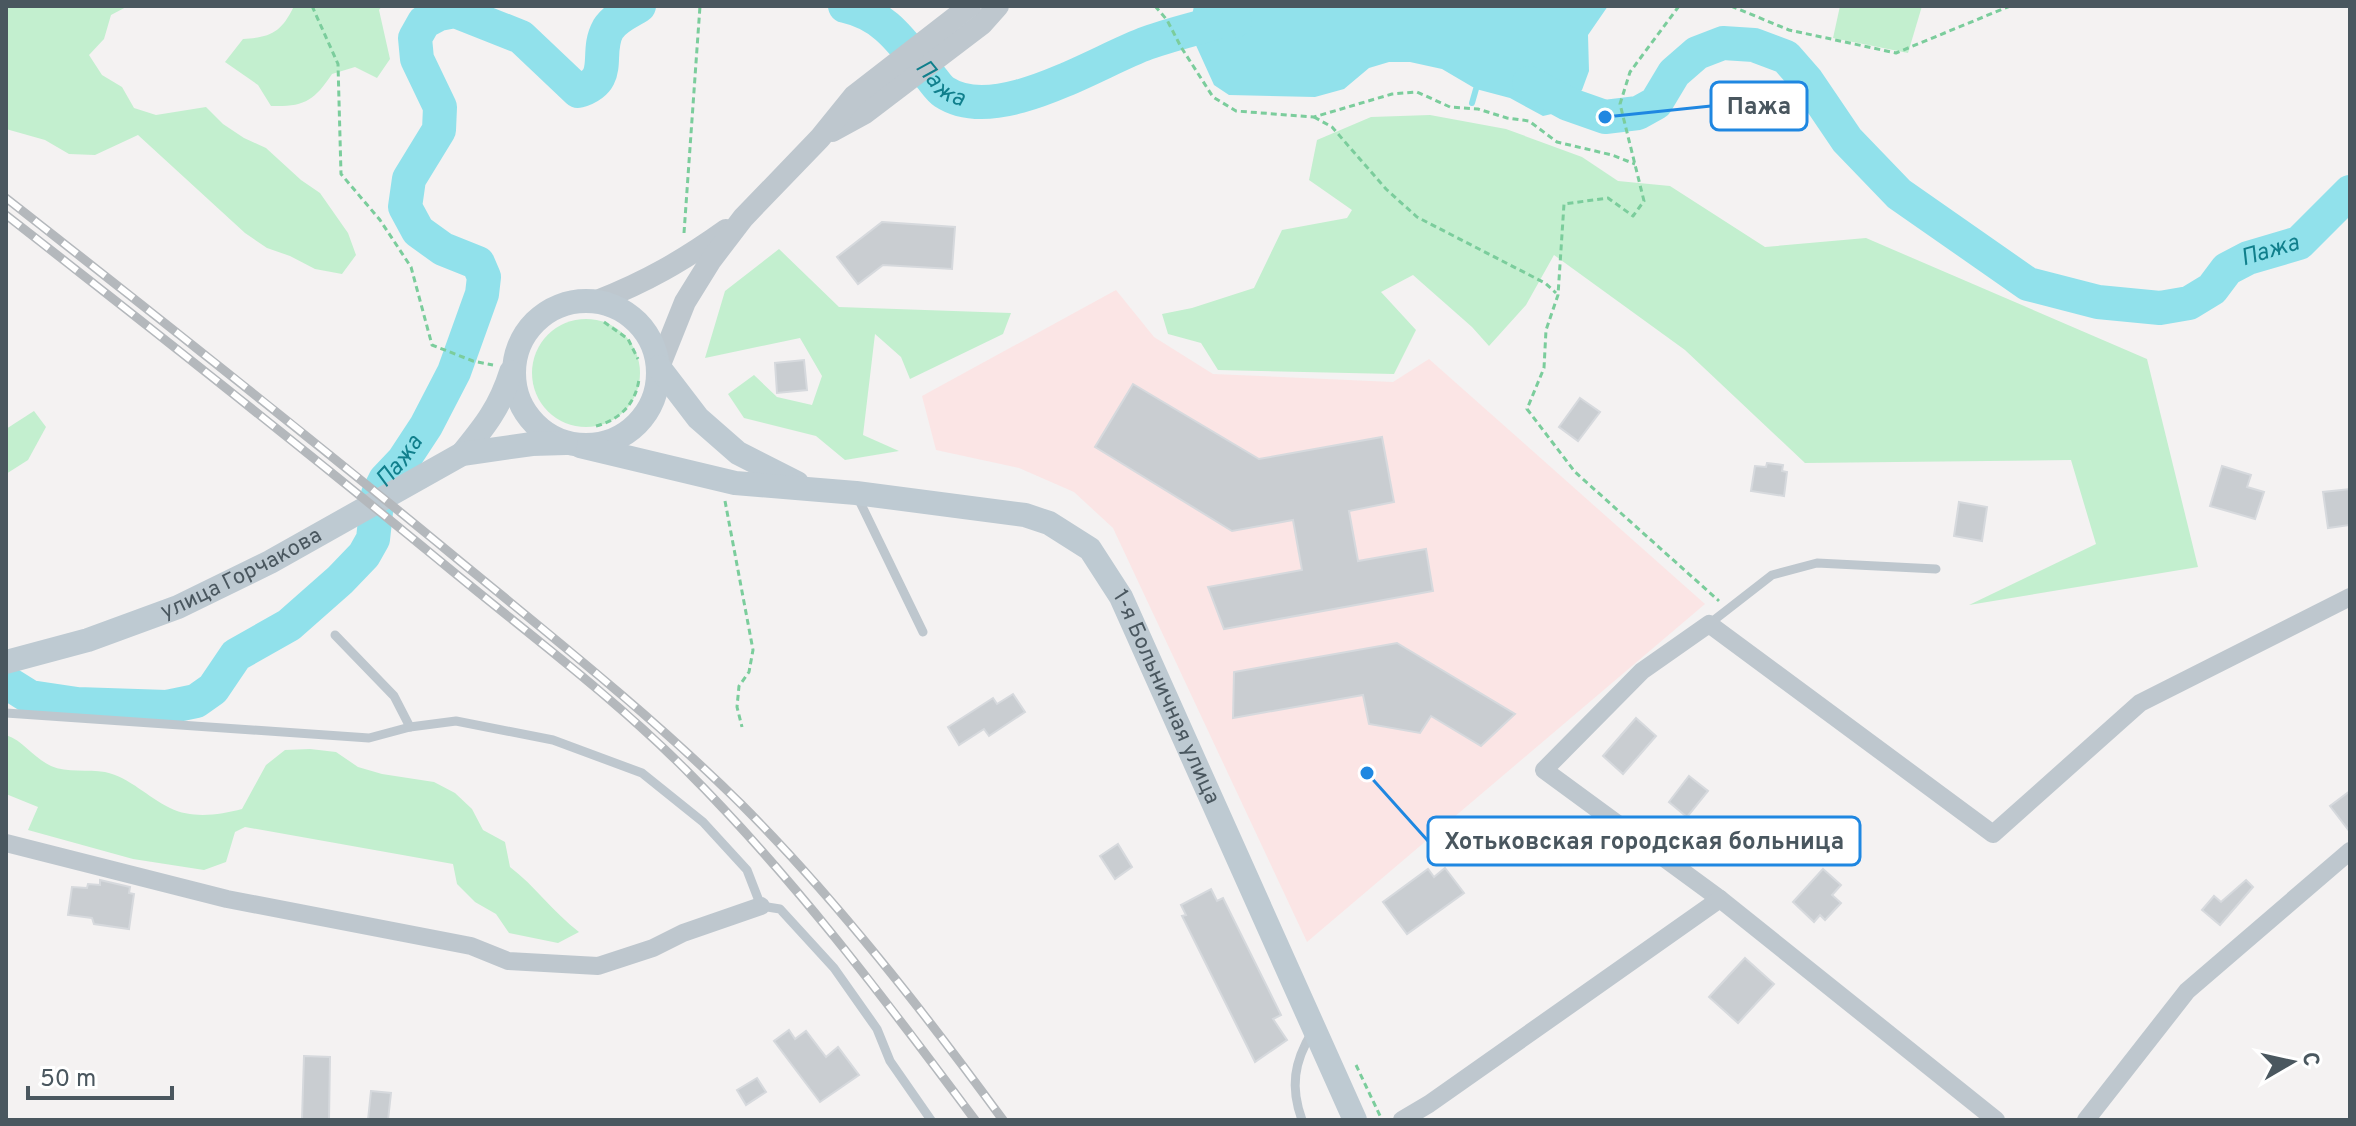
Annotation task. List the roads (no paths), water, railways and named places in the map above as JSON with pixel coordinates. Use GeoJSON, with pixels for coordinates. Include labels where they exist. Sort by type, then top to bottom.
{"type":"FeatureCollection","features":[{"type":"Feature","properties":{"kind":"main road"},"geometry":{"type":"LineString","coordinates":[[462,454],[491,419],[504,394],[520,341],[534,322],[552,308],[574,301],[596,310],[620,308],[639,323],[653,344],[646,369],[657,389],[649,409],[636,426],[618,438],[598,445],[580,438],[542,431],[525,412],[515,388],[514,363]]}},
{"type":"Feature","properties":{"kind":"main road"},"geometry":{"type":"LineString","coordinates":[[646,369],[738,453],[806,488]]}},
{"type":"Feature","properties":{"kind":"main road"},"geometry":{"type":"LineString","coordinates":[[462,454],[580,438]]}},
{"type":"Feature","properties":{"kind":"main road","name":"1-я Больничная улица"},"geometry":{"type":"LineString","coordinates":[[580,438],[735,483],[856,493],[1025,515],[1049,523],[1090,549],[1121,597],[1355,1120]]}},
{"type":"Feature","properties":{"kind":"main road","name":"улица Горчакова"},"geometry":{"type":"LineString","coordinates":[[13,660],[178,607],[270,562],[462,454]]}},
{"type":"Feature","properties":{"kind":"street"},"geometry":{"type":"LineString","coordinates":[[646,369],[711,260],[743,218],[820,138],[859,104],[986,9]]}},
{"type":"Feature","properties":{"kind":"street"},"geometry":{"type":"LineString","coordinates":[[596,310],[678,264],[743,218]]}},
{"type":"Feature","properties":{"kind":"street"},"geometry":{"type":"LineString","coordinates":[[1996,1120],[1720,899],[1544,770],[1642,671],[1709,624],[1993,834],[2140,703],[2350,597]]}},
{"type":"Feature","properties":{"kind":"street"},"geometry":{"type":"LineString","coordinates":[[6,843],[227,899],[471,946],[508,961],[598,966],[761,906]]}},
{"type":"Feature","properties":{"kind":"street"},"geometry":{"type":"LineString","coordinates":[[2086,1120],[2187,991],[2350,851]]}},
{"type":"Feature","properties":{"kind":"street"},"geometry":{"type":"LineString","coordinates":[[1402,1120],[1442,1096],[1720,899]]}},
{"type":"Feature","properties":{"kind":"lane"},"geometry":{"type":"LineString","coordinates":[[856,493],[923,632]]}},
{"type":"Feature","properties":{"kind":"lane"},"geometry":{"type":"LineString","coordinates":[[1709,624],[1772,575],[1817,563],[1936,569]]}},
{"type":"Feature","properties":{"kind":"lane"},"geometry":{"type":"LineString","coordinates":[[335,635],[394,696],[410,727]]}},
{"type":"Feature","properties":{"kind":"lane"},"geometry":{"type":"LineString","coordinates":[[6,713],[369,738],[410,727],[456,721],[553,740],[642,773],[703,822],[747,870],[761,906],[780,909],[834,968],[877,1029],[890,1061],[931,1120]]}},
{"type":"Feature","properties":{"kind":"lane"},"geometry":{"type":"LineString","coordinates":[[1302,1120],[1295,1091],[1295,1069],[1314,1029]]}},
{"type":"Feature","properties":{"kind":"water"},"geometry":{"type":"Polygon","coordinates":[[[1194,6],[1608,6],[1588,35],[1589,71],[1582,90],[1556,113],[1543,116],[1510,98],[1476,89],[1442,69],[1410,62],[1389,62],[1369,68],[1344,89],[1315,97],[1229,95],[1214,85],[1189,30],[1194,6]]]}},
{"type":"Feature","properties":{"kind":"waterway","name":"Пажа"},"geometry":{"type":"LineString","coordinates":[[6,682],[30,697],[77,704],[167,707],[196,701],[213,689],[236,655],[289,625],[364,555],[373,539],[378,494],[426,426],[454,372],[482,294],[484,277],[478,263],[443,249],[418,231],[405,207],[409,179],[439,130],[440,107],[417,59],[415,38],[424,22],[439,14],[455,11],[521,37],[578,91],[589,86],[600,73],[608,29],[618,18],[639,6]]}},
{"type":"Feature","properties":{"kind":"waterway","name":"Пажа"},"geometry":{"type":"LineString","coordinates":[[845,6],[872,16],[883,24],[944,92],[966,101],[991,102],[1047,87],[1147,43],[1223,21],[1235,21]]}},
{"type":"Feature","properties":{"kind":"waterway","name":"Пажа"},"geometry":{"type":"LineString","coordinates":[[1529,83],[1568,104],[1605,117],[1638,113],[1656,103],[1674,73],[1697,53],[1723,43],[1754,45],[1786,57],[1807,81],[1847,140],[1899,194],[2028,284],[2098,302],[2160,308],[2189,303],[2212,289],[2227,269],[2248,258],[2299,243],[2350,192]]}},
{"type":"Feature","properties":{"kind":"waterway"},"geometry":{"type":"LineString","coordinates":[[1472,103],[1476,89]]}},
{"type":"Feature","properties":{"kind":"railway"},"geometry":{"type":"LineString","coordinates":[[6,198],[405,516],[604,680],[708,772],[776,840],[845,917],[1003,1120]]}},
{"type":"Feature","properties":{"kind":"railway"},"geometry":{"type":"LineString","coordinates":[[6,215],[341,480],[658,742],[725,810],[800,895],[975,1120]]}},
{"type":"Feature","properties":{"kind":"place","name":"Пажа"},"geometry":{"type":"Point","coordinates":[1605,117]}},
{"type":"Feature","properties":{"kind":"place","name":"Хотьковская городская больница"},"geometry":{"type":"Point","coordinates":[1367,773]}}]}
